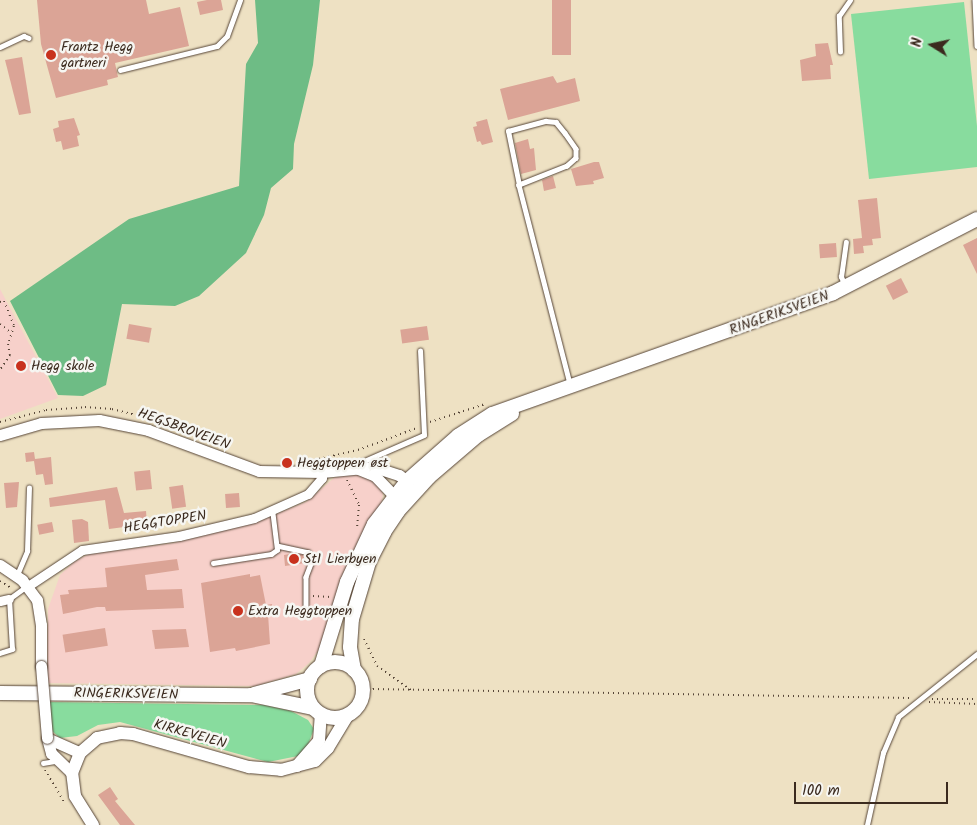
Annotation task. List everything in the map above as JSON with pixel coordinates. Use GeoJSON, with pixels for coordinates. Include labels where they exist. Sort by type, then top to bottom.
{"type":"FeatureCollection","features":[{"type":"Feature","properties":{"kind":"main road","name":"RINGERIKSVEIEN"},"geometry":{"type":"LineString","coordinates":[[321,666],[338,595],[366,540],[394,496],[435,454],[479,422],[492,414],[520,406],[845,288],[977,219]]}},
{"type":"Feature","properties":{"kind":"main road","name":"RINGERIKSVEIEN"},"geometry":{"type":"LineString","coordinates":[[354,670],[350,639],[362,582],[384,532],[410,497],[465,445],[520,406]]}},
{"type":"Feature","properties":{"kind":"main road"},"geometry":{"type":"LineString","coordinates":[[297,766],[319,741],[317,711],[308,695],[310,679],[321,666],[338,663],[354,670],[363,692],[359,705],[348,715],[335,718],[317,711]]}},
{"type":"Feature","properties":{"kind":"main road","name":"RINGERIKSVEIEN"},"geometry":{"type":"LineString","coordinates":[[251,695],[310,679]]}},
{"type":"Feature","properties":{"kind":"main road","name":"RINGERIKSVEIEN"},"geometry":{"type":"LineString","coordinates":[[0,693],[251,695],[317,711]]}},
{"type":"Feature","properties":{"kind":"main road","name":"KIRKEVEIEN"},"geometry":{"type":"LineString","coordinates":[[72,773],[80,753],[97,738],[120,733],[262,770],[281,770],[305,766],[324,752],[348,715]]}},
{"type":"Feature","properties":{"kind":"main road"},"geometry":{"type":"LineString","coordinates":[[72,773],[75,796],[93,825]]}},
{"type":"Feature","properties":{"kind":"street","name":"HEGSBROVEIEN"},"geometry":{"type":"LineString","coordinates":[[0,435],[41,423],[99,420],[148,430],[259,471],[351,472],[383,469],[407,481]]}},
{"type":"Feature","properties":{"kind":"street","name":"HEGGTOPPEN"},"geometry":{"type":"LineString","coordinates":[[28,586],[82,550],[179,536],[235,523],[272,510],[308,494],[322,478],[322,472]]}},
{"type":"Feature","properties":{"kind":"street"},"geometry":{"type":"LineString","coordinates":[[351,472],[375,476],[394,496],[410,497],[407,481]]}},
{"type":"Feature","properties":{"kind":"street"},"geometry":{"type":"LineString","coordinates":[[0,565],[16,575],[28,586],[40,611],[41,666],[47,738],[51,753],[72,773]]}},
{"type":"Feature","properties":{"kind":"street"},"geometry":{"type":"LineString","coordinates":[[47,738],[80,753]]}},
{"type":"Feature","properties":{"kind":"lane"},"geometry":{"type":"LineString","coordinates":[[120,70],[217,46],[227,36],[240,0]]}},
{"type":"Feature","properties":{"kind":"lane"},"geometry":{"type":"LineString","coordinates":[[840,52],[839,16],[850,0]]}},
{"type":"Feature","properties":{"kind":"lane"},"geometry":{"type":"LineString","coordinates":[[975,0],[977,46]]}},
{"type":"Feature","properties":{"kind":"lane"},"geometry":{"type":"LineString","coordinates":[[0,47],[24,36],[29,38]]}},
{"type":"Feature","properties":{"kind":"lane"},"geometry":{"type":"LineString","coordinates":[[519,185],[567,166],[576,158],[574,145],[556,122],[537,122],[508,131],[519,185],[572,387]]}},
{"type":"Feature","properties":{"kind":"lane"},"geometry":{"type":"LineString","coordinates":[[845,288],[841,277],[846,242]]}},
{"type":"Feature","properties":{"kind":"lane"},"geometry":{"type":"LineString","coordinates":[[351,472],[377,454],[420,439],[424,435],[420,351]]}},
{"type":"Feature","properties":{"kind":"lane"},"geometry":{"type":"LineString","coordinates":[[16,575],[27,551],[29,488]]}},
{"type":"Feature","properties":{"kind":"lane"},"geometry":{"type":"LineString","coordinates":[[272,510],[279,546]]}},
{"type":"Feature","properties":{"kind":"lane"},"geometry":{"type":"LineString","coordinates":[[213,563],[271,554],[279,546]]}},
{"type":"Feature","properties":{"kind":"lane"},"geometry":{"type":"LineString","coordinates":[[279,546],[308,552],[311,564],[306,577],[306,606]]}},
{"type":"Feature","properties":{"kind":"lane","name":"HEGGTOPPEN"},"geometry":{"type":"LineString","coordinates":[[0,653],[12,649],[4,600],[28,586]]}},
{"type":"Feature","properties":{"kind":"lane"},"geometry":{"type":"LineString","coordinates":[[867,825],[889,732],[898,717],[916,700],[977,654]]}},
{"type":"Feature","properties":{"kind":"lane"},"geometry":{"type":"LineString","coordinates":[[43,763],[58,761]]}},
{"type":"Feature","properties":{"kind":"path"},"geometry":{"type":"LineString","coordinates":[[0,302],[4,301],[14,322],[10,333],[10,355],[0,370]]}},
{"type":"Feature","properties":{"kind":"path"},"geometry":{"type":"LineString","coordinates":[[0,324],[10,333]]}},
{"type":"Feature","properties":{"kind":"path"},"geometry":{"type":"LineString","coordinates":[[322,460],[358,450],[493,401]]}},
{"type":"Feature","properties":{"kind":"path"},"geometry":{"type":"LineString","coordinates":[[351,472],[353,489],[358,505],[356,536]]}},
{"type":"Feature","properties":{"kind":"path"},"geometry":{"type":"LineString","coordinates":[[0,581],[18,593]]}},
{"type":"Feature","properties":{"kind":"path"},"geometry":{"type":"LineString","coordinates":[[306,597],[338,595]]}},
{"type":"Feature","properties":{"kind":"path"},"geometry":{"type":"LineString","coordinates":[[363,632],[373,661],[411,690]]}},
{"type":"Feature","properties":{"kind":"path"},"geometry":{"type":"LineString","coordinates":[[363,692],[373,689],[902,698],[977,704]]}},
{"type":"Feature","properties":{"kind":"path"},"geometry":{"type":"LineString","coordinates":[[902,698],[916,700],[977,699]]}},
{"type":"Feature","properties":{"kind":"path"},"geometry":{"type":"LineString","coordinates":[[43,763],[67,806]]}},
{"type":"Feature","properties":{"kind":"shaded area","name":"Hegg skole"},"geometry":{"type":"Polygon","coordinates":[[[0,289],[58,398],[0,419],[0,289]]]}},
{"type":"Feature","properties":{"kind":"shaded area"},"geometry":{"type":"Polygon","coordinates":[[[352,473],[369,479],[379,486],[383,494],[381,506],[320,648],[309,663],[296,674],[255,686],[47,683],[48,609],[60,575],[74,562],[89,554],[174,543],[259,521],[306,502],[334,478],[352,473]]]}},
{"type":"Feature","properties":{"kind":"green space"},"geometry":{"type":"Polygon","coordinates":[[[255,0],[320,0],[313,65],[294,144],[293,169],[271,188],[264,215],[246,253],[199,296],[175,306],[122,304],[106,385],[83,396],[58,395],[10,301],[129,219],[239,186],[246,64],[258,43],[255,0]]]}},
{"type":"Feature","properties":{"kind":"green space"},"geometry":{"type":"Polygon","coordinates":[[[964,2],[977,126],[977,167],[869,179],[851,14],[964,2]]]}},
{"type":"Feature","properties":{"kind":"green space"},"geometry":{"type":"Polygon","coordinates":[[[48,702],[264,705],[291,711],[308,720],[314,729],[306,750],[298,756],[268,762],[120,722],[98,725],[77,736],[60,738],[51,730],[48,702]]]}},
{"type":"Feature","properties":{"kind":"building"},"geometry":{"type":"Polygon","coordinates":[[[37,0],[146,0],[149,14],[180,7],[189,46],[115,63],[118,77],[107,80],[108,85],[56,98],[41,44],[37,0]]]}},
{"type":"Feature","properties":{"kind":"building"},"geometry":{"type":"Polygon","coordinates":[[[221,0],[223,10],[200,15],[197,2],[221,0]]]}},
{"type":"Feature","properties":{"kind":"building"},"geometry":{"type":"Polygon","coordinates":[[[552,0],[571,0],[571,55],[552,55],[552,0]]]}},
{"type":"Feature","properties":{"kind":"building"},"geometry":{"type":"Polygon","coordinates":[[[828,43],[833,65],[830,65],[831,79],[802,81],[800,60],[816,56],[815,44],[828,43]]]}},
{"type":"Feature","properties":{"kind":"building"},"geometry":{"type":"Polygon","coordinates":[[[22,57],[31,113],[19,115],[5,60],[22,57]]]}},
{"type":"Feature","properties":{"kind":"building"},"geometry":{"type":"Polygon","coordinates":[[[553,76],[557,83],[575,78],[580,101],[508,120],[500,89],[553,76]]]}},
{"type":"Feature","properties":{"kind":"building"},"geometry":{"type":"Polygon","coordinates":[[[74,118],[80,135],[77,136],[79,146],[63,150],[61,141],[56,142],[53,129],[59,127],[58,121],[74,118]]]}},
{"type":"Feature","properties":{"kind":"building"},"geometry":{"type":"Polygon","coordinates":[[[487,119],[493,142],[482,145],[480,141],[477,142],[473,127],[477,126],[476,122],[487,119]]]}},
{"type":"Feature","properties":{"kind":"building"},"geometry":{"type":"Polygon","coordinates":[[[528,139],[530,149],[534,148],[536,170],[521,174],[515,143],[528,139]]]}},
{"type":"Feature","properties":{"kind":"building"},"geometry":{"type":"Polygon","coordinates":[[[599,162],[604,178],[593,181],[594,184],[576,186],[571,169],[599,162]]]}},
{"type":"Feature","properties":{"kind":"building"},"geometry":{"type":"Polygon","coordinates":[[[553,176],[556,188],[544,191],[542,180],[553,176]]]}},
{"type":"Feature","properties":{"kind":"building"},"geometry":{"type":"Polygon","coordinates":[[[877,198],[881,238],[872,239],[873,245],[863,246],[864,253],[854,254],[853,239],[862,238],[858,200],[877,198]]]}},
{"type":"Feature","properties":{"kind":"building"},"geometry":{"type":"Polygon","coordinates":[[[977,238],[977,274],[963,245],[977,238]]]}},
{"type":"Feature","properties":{"kind":"building"},"geometry":{"type":"Polygon","coordinates":[[[836,243],[837,257],[820,258],[819,244],[836,243]]]}},
{"type":"Feature","properties":{"kind":"building"},"geometry":{"type":"Polygon","coordinates":[[[901,278],[908,292],[893,300],[886,286],[901,278]]]}},
{"type":"Feature","properties":{"kind":"building"},"geometry":{"type":"Polygon","coordinates":[[[129,324],[152,328],[149,343],[126,339],[129,324]]]}},
{"type":"Feature","properties":{"kind":"building"},"geometry":{"type":"Polygon","coordinates":[[[427,326],[429,340],[402,344],[400,330],[427,326]]]}},
{"type":"Feature","properties":{"kind":"building"},"geometry":{"type":"Polygon","coordinates":[[[34,452],[35,459],[51,457],[53,484],[45,485],[43,474],[36,475],[34,461],[26,462],[25,453],[34,452]]]}},
{"type":"Feature","properties":{"kind":"building"},"geometry":{"type":"Polygon","coordinates":[[[150,470],[152,489],[136,491],[134,472],[150,470]]]}},
{"type":"Feature","properties":{"kind":"building"},"geometry":{"type":"Polygon","coordinates":[[[19,482],[17,507],[6,508],[4,483],[19,482]]]}},
{"type":"Feature","properties":{"kind":"building"},"geometry":{"type":"Polygon","coordinates":[[[183,485],[186,507],[172,509],[169,487],[183,485]]]}},
{"type":"Feature","properties":{"kind":"building"},"geometry":{"type":"Polygon","coordinates":[[[117,487],[124,513],[146,511],[147,524],[109,529],[105,500],[50,507],[49,498],[117,487]]]}},
{"type":"Feature","properties":{"kind":"building"},"geometry":{"type":"Polygon","coordinates":[[[239,493],[240,507],[226,508],[225,494],[239,493]]]}},
{"type":"Feature","properties":{"kind":"building"},"geometry":{"type":"Polygon","coordinates":[[[82,519],[88,522],[89,541],[74,543],[72,520],[82,519]]]}},
{"type":"Feature","properties":{"kind":"building"},"geometry":{"type":"Polygon","coordinates":[[[52,522],[54,532],[39,535],[37,525],[52,522]]]}},
{"type":"Feature","properties":{"kind":"building"},"geometry":{"type":"Polygon","coordinates":[[[294,553],[304,555],[305,563],[285,566],[284,555],[294,553]]]}},
{"type":"Feature","properties":{"kind":"building"},"geometry":{"type":"Polygon","coordinates":[[[177,559],[179,570],[145,575],[147,590],[182,589],[184,608],[106,611],[105,607],[97,607],[63,614],[60,595],[69,594],[68,590],[107,587],[105,568],[177,559]]]}},
{"type":"Feature","properties":{"kind":"building"},"geometry":{"type":"Polygon","coordinates":[[[250,574],[250,577],[260,575],[266,605],[272,604],[273,613],[268,614],[270,644],[236,651],[235,648],[210,652],[201,583],[250,574]]]}},
{"type":"Feature","properties":{"kind":"building"},"geometry":{"type":"Polygon","coordinates":[[[105,628],[108,646],[65,653],[63,635],[105,628]]]}},
{"type":"Feature","properties":{"kind":"building"},"geometry":{"type":"Polygon","coordinates":[[[186,629],[189,647],[155,649],[152,630],[186,629]]]}},
{"type":"Feature","properties":{"kind":"building"},"geometry":{"type":"Polygon","coordinates":[[[110,787],[118,799],[115,801],[135,825],[120,825],[98,795],[110,787]]]}},
{"type":"Feature","properties":{"kind":"place","name":"Frantz Hegg gartneri"},"geometry":{"type":"Point","coordinates":[51,55]}},
{"type":"Feature","properties":{"kind":"place","name":"Hegg skole"},"geometry":{"type":"Point","coordinates":[21,366]}},
{"type":"Feature","properties":{"kind":"place","name":"Heggtoppen øst"},"geometry":{"type":"Point","coordinates":[287,463]}},
{"type":"Feature","properties":{"kind":"place","name":"St1 Lierbyen"},"geometry":{"type":"Point","coordinates":[294,559]}},
{"type":"Feature","properties":{"kind":"place","name":"Extra Heggtoppen"},"geometry":{"type":"Point","coordinates":[238,611]}}]}
